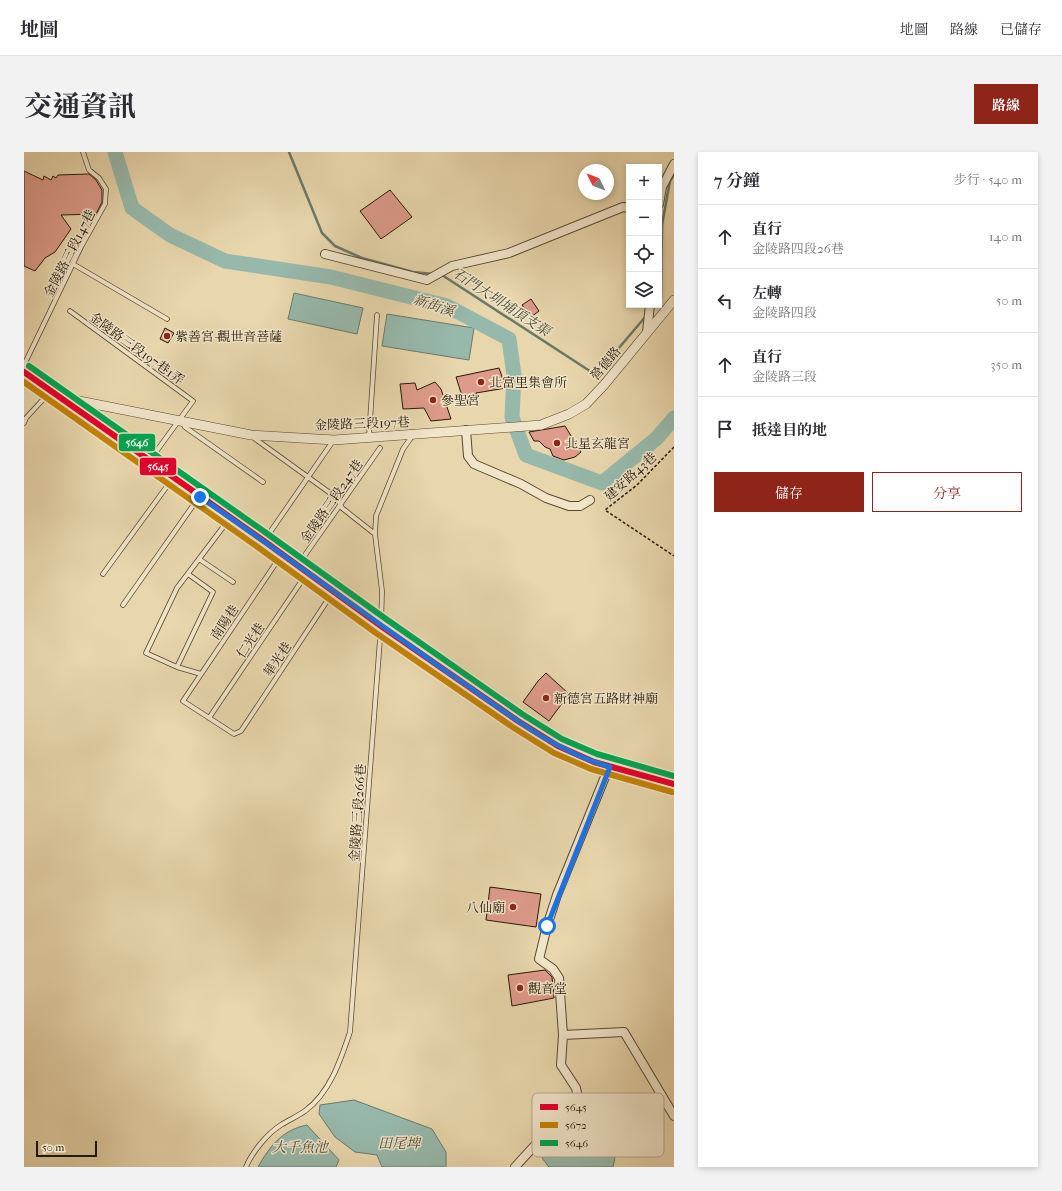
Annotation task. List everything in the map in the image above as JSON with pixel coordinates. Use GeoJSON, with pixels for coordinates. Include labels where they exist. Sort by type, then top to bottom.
{"type":"FeatureCollection","features":[{"type":"Feature","properties":{"kind":"main road"},"geometry":{"type":"LineString","coordinates":[[24,372],[149,462],[298,565],[381,626],[558,746],[594,762],[674,784]]}},
{"type":"Feature","properties":{"kind":"street"},"geometry":{"type":"LineString","coordinates":[[660,200],[662,186],[674,164]]}},
{"type":"Feature","properties":{"kind":"street"},"geometry":{"type":"LineString","coordinates":[[325,254],[427,280],[452,266],[509,253],[623,207],[626,208]]}},
{"type":"Feature","properties":{"kind":"street","name":"營德路"},"geometry":{"type":"LineString","coordinates":[[501,428],[541,425],[569,414],[586,404],[604,385],[674,300]]}},
{"type":"Feature","properties":{"kind":"street"},"geometry":{"type":"LineString","coordinates":[[648,332],[650,308]]}},
{"type":"Feature","properties":{"kind":"street","name":"金陵路三段197巷"},"geometry":{"type":"LineString","coordinates":[[54,395],[251,435],[334,440],[369,436],[414,435],[501,428]]}},
{"type":"Feature","properties":{"kind":"street"},"geometry":{"type":"LineString","coordinates":[[466,430],[468,456],[474,464],[521,484],[546,498],[569,506],[580,506],[590,500]]}},
{"type":"Feature","properties":{"kind":"street"},"geometry":{"type":"LineString","coordinates":[[577,1093],[576,1088],[561,1065],[563,1035],[559,978],[552,969],[539,959],[557,895],[610,767]]}},
{"type":"Feature","properties":{"kind":"street"},"geometry":{"type":"LineString","coordinates":[[563,1035],[624,1032],[660,1093]]}},
{"type":"Feature","properties":{"kind":"street"},"geometry":{"type":"LineString","coordinates":[[664,1099],[674,1116]]}},
{"type":"Feature","properties":{"kind":"street"},"geometry":{"type":"LineString","coordinates":[[515,1167],[532,1148]]}},
{"type":"Feature","properties":{"kind":"lane","name":"金陵路三段147巷"},"geometry":{"type":"LineString","coordinates":[[24,365],[73,264],[105,204],[106,189],[99,178],[89,170],[83,152]]}},
{"type":"Feature","properties":{"kind":"lane"},"geometry":{"type":"LineString","coordinates":[[73,264],[167,319]]}},
{"type":"Feature","properties":{"kind":"lane","name":"金陵路三段197巷1弄"},"geometry":{"type":"LineString","coordinates":[[70,311],[193,401],[180,421]]}},
{"type":"Feature","properties":{"kind":"lane"},"geometry":{"type":"LineString","coordinates":[[369,436],[376,315]]}},
{"type":"Feature","properties":{"kind":"lane"},"geometry":{"type":"LineString","coordinates":[[24,423],[26,418],[54,395]]}},
{"type":"Feature","properties":{"kind":"lane"},"geometry":{"type":"LineString","coordinates":[[149,462],[180,421],[185,427],[263,482]]}},
{"type":"Feature","properties":{"kind":"lane"},"geometry":{"type":"LineString","coordinates":[[251,435],[337,498],[342,508],[375,534]]}},
{"type":"Feature","properties":{"kind":"lane","name":"金陵路三段266巷"},"geometry":{"type":"LineString","coordinates":[[246,1167],[262,1143],[279,1126],[306,1111],[322,1094],[343,1055],[350,1032],[381,626],[382,591],[375,534],[376,516],[390,477],[403,449],[414,435]]}},
{"type":"Feature","properties":{"kind":"lane"},"geometry":{"type":"LineString","coordinates":[[264,541],[334,440]]}},
{"type":"Feature","properties":{"kind":"lane","name":"金陵路三段247巷"},"geometry":{"type":"LineString","coordinates":[[298,565],[380,448]]}},
{"type":"Feature","properties":{"kind":"lane"},"geometry":{"type":"LineString","coordinates":[[102,574],[173,478]]}},
{"type":"Feature","properties":{"kind":"lane"},"geometry":{"type":"LineString","coordinates":[[123,605],[200,497]]}},
{"type":"Feature","properties":{"kind":"lane"},"geometry":{"type":"LineString","coordinates":[[201,674],[177,668],[146,653],[177,588],[230,517]]}},
{"type":"Feature","properties":{"kind":"lane","name":"南陽巷"},"geometry":{"type":"LineString","coordinates":[[209,718],[183,701],[282,554]]}},
{"type":"Feature","properties":{"kind":"lane"},"geometry":{"type":"LineString","coordinates":[[199,559],[233,582]]}},
{"type":"Feature","properties":{"kind":"lane","name":"仁光巷"},"geometry":{"type":"LineString","coordinates":[[209,718],[307,572]]}},
{"type":"Feature","properties":{"kind":"lane"},"geometry":{"type":"LineString","coordinates":[[177,668],[213,592],[188,574]]}},
{"type":"Feature","properties":{"kind":"lane","name":"華光巷"},"geometry":{"type":"LineString","coordinates":[[209,718],[234,734],[241,731],[334,592]]}},
{"type":"Feature","properties":{"kind":"path","name":"建安路43巷"},"geometry":{"type":"LineString","coordinates":[[674,447],[637,485],[605,510],[674,556]]}},
{"type":"Feature","properties":{"kind":"water"},"geometry":{"type":"Polygon","coordinates":[[[294,293],[363,308],[357,334],[288,319],[294,293]]]}},
{"type":"Feature","properties":{"kind":"water"},"geometry":{"type":"Polygon","coordinates":[[[387,314],[474,328],[469,360],[382,346],[387,314]]]}},
{"type":"Feature","properties":{"kind":"water","name":"田尾埤"},"geometry":{"type":"Polygon","coordinates":[[[354,1100],[432,1129],[446,1152],[446,1167],[382,1167],[377,1155],[355,1152],[335,1137],[319,1114],[320,1105],[354,1100]]]}},
{"type":"Feature","properties":{"kind":"water","name":"大千魚池"},"geometry":{"type":"Polygon","coordinates":[[[307,1125],[339,1160],[336,1167],[258,1167],[267,1152],[278,1140],[290,1131],[307,1125]]]}},
{"type":"Feature","properties":{"kind":"water"},"geometry":{"type":"Polygon","coordinates":[[[615,1157],[613,1167],[549,1167],[542,1158],[615,1157]]]}},
{"type":"Feature","properties":{"kind":"building"},"geometry":{"type":"Polygon","coordinates":[[[24,171],[43,180],[44,176],[51,180],[53,176],[56,178],[58,175],[89,174],[96,180],[102,190],[102,202],[96,214],[61,215],[71,229],[55,252],[45,258],[35,271],[24,266],[24,171]]]}},
{"type":"Feature","properties":{"kind":"building"},"geometry":{"type":"Polygon","coordinates":[[[390,190],[412,217],[381,239],[360,211],[390,190]]]}},
{"type":"Feature","properties":{"kind":"building"},"geometry":{"type":"Polygon","coordinates":[[[531,299],[539,311],[531,317],[522,305],[531,299]]]}},
{"type":"Feature","properties":{"kind":"building","name":"紫善宮-觀世音菩薩"},"geometry":{"type":"Polygon","coordinates":[[[165,328],[174,333],[168,343],[160,339],[165,328]]]}},
{"type":"Feature","properties":{"kind":"building","name":"北富里集會所"},"geometry":{"type":"Polygon","coordinates":[[[499,368],[506,388],[476,393],[478,403],[468,405],[466,395],[462,396],[456,377],[499,368]]]}},
{"type":"Feature","properties":{"kind":"building","name":"參聖宮"},"geometry":{"type":"Polygon","coordinates":[[[435,382],[441,389],[451,419],[431,421],[424,408],[403,409],[400,384],[415,383],[417,390],[435,382]]]}},
{"type":"Feature","properties":{"kind":"building","name":"北星玄龍宮"},"geometry":{"type":"Polygon","coordinates":[[[565,426],[581,452],[575,457],[564,460],[553,456],[550,449],[545,447],[539,441],[534,441],[529,432],[565,426]]]}},
{"type":"Feature","properties":{"kind":"building","name":"新德宮五路財神廟"},"geometry":{"type":"Polygon","coordinates":[[[546,673],[569,694],[549,721],[523,702],[538,681],[546,673]]]}},
{"type":"Feature","properties":{"kind":"building","name":"八仙廟"},"geometry":{"type":"Polygon","coordinates":[[[490,887],[541,894],[536,927],[486,920],[490,887]]]}},
{"type":"Feature","properties":{"kind":"building"},"geometry":{"type":"Polygon","coordinates":[[[545,970],[552,977],[554,998],[512,1006],[508,975],[545,970]]]}},
{"type":"Feature","properties":{"kind":"waterway","name":"新街溪"},"geometry":{"type":"LineString","coordinates":[[115,152],[132,208],[170,235],[225,261],[331,277],[447,306],[509,339],[514,375],[512,417],[526,455],[602,483],[657,438],[674,418]]}},
{"type":"Feature","properties":{"kind":"waterway","name":"石門大圳埔頂支渠"},"geometry":{"type":"LineString","coordinates":[[289,152],[322,233],[335,246],[362,258],[413,272],[433,274]]}},
{"type":"Feature","properties":{"kind":"waterway","name":"石門大圳埔頂支渠"},"geometry":{"type":"LineString","coordinates":[[661,272],[662,225],[670,181],[674,175]]}},
{"type":"Feature","properties":{"kind":"waterway","name":"石門大圳埔頂支渠"},"geometry":{"type":"LineString","coordinates":[[442,275],[596,375],[646,316]]}},
{"type":"Feature","properties":{"kind":"transit line","name":"5646"},"geometry":{"type":"LineString","coordinates":[[29,366],[522,714],[562,739],[597,754],[674,776]]}},
{"type":"Feature","properties":{"kind":"transit line","name":"5645"},"geometry":{"type":"LineString","coordinates":[[24,372],[264,541],[381,626],[518,721],[558,746],[594,762],[674,784]]}},
{"type":"Feature","properties":{"kind":"transit line","name":"5672"},"geometry":{"type":"LineString","coordinates":[[24,382],[259,548],[376,633],[514,728],[554,753],[591,769],[672,792]]}},
{"type":"Feature","properties":{"kind":"place","name":"紫善宮-觀世音菩薩"},"geometry":{"type":"Point","coordinates":[167,336]}},
{"type":"Feature","properties":{"kind":"place","name":"北富里集會所"},"geometry":{"type":"Point","coordinates":[481,382]}},
{"type":"Feature","properties":{"kind":"place","name":"參聖宮"},"geometry":{"type":"Point","coordinates":[433,400]}},
{"type":"Feature","properties":{"kind":"place","name":"北星玄龍宮"},"geometry":{"type":"Point","coordinates":[557,443]}},
{"type":"Feature","properties":{"kind":"place","name":"新德宮五路財神廟"},"geometry":{"type":"Point","coordinates":[546,698]}},
{"type":"Feature","properties":{"kind":"place","name":"八仙廟"},"geometry":{"type":"Point","coordinates":[513,907]}},
{"type":"Feature","properties":{"kind":"place","name":"觀音堂"},"geometry":{"type":"Point","coordinates":[520,988]}},
{"type":"Feature","properties":{"kind":"route"},"geometry":{"type":"LineString","coordinates":[[200,497],[298,565],[381,626],[518,720],[558,746],[594,762],[610,767],[557,895],[547,926]]}}]}
